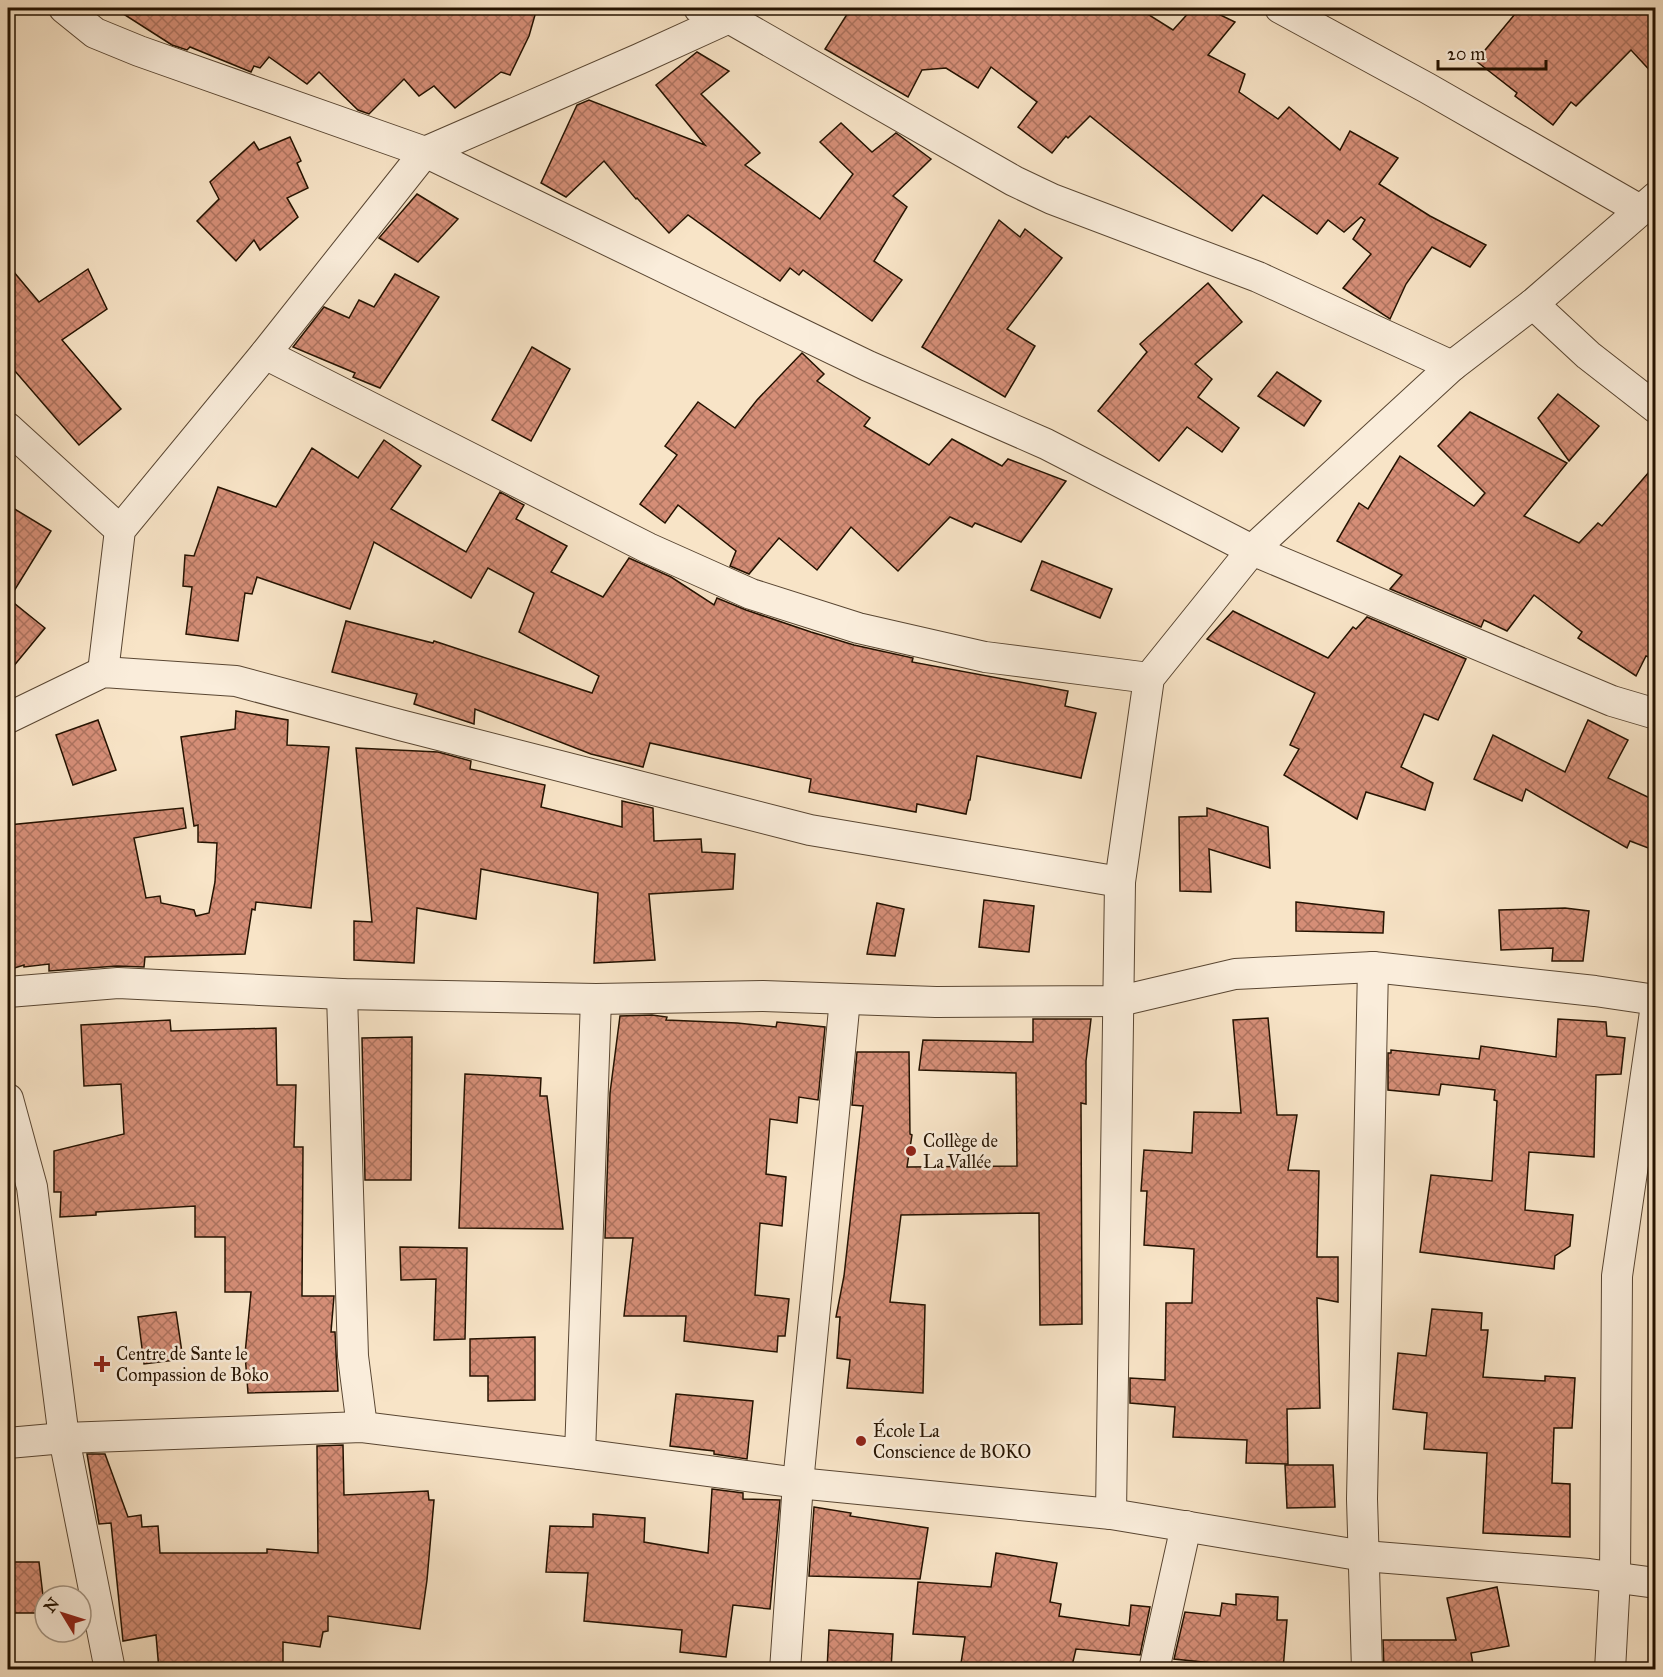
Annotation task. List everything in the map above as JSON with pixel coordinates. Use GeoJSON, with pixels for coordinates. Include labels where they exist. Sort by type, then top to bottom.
{"type":"FeatureCollection","features":[{"type":"Feature","properties":{"kind":"street"},"geometry":{"type":"LineString","coordinates":[[64,8],[95,33],[139,51],[425,152],[868,366],[1046,444],[1252,550],[1612,701],[1656,714]]}},
{"type":"Feature","properties":{"kind":"street"},"geometry":{"type":"LineString","coordinates":[[699,8],[734,13],[1014,181],[1052,199],[1258,277],[1452,366]]}},
{"type":"Feature","properties":{"kind":"street"},"geometry":{"type":"LineString","coordinates":[[1110,1514],[1120,1001],[1120,882],[1149,678],[1252,550],[1452,366],[1533,304],[1648,204],[1280,8]]}},
{"type":"Feature","properties":{"kind":"street"},"geometry":{"type":"LineString","coordinates":[[103,672],[120,530],[265,354],[425,152],[639,59],[734,13]]}},
{"type":"Feature","properties":{"kind":"street"},"geometry":{"type":"LineString","coordinates":[[1533,304],[1588,354],[1656,408]]}},
{"type":"Feature","properties":{"kind":"street"},"geometry":{"type":"LineString","coordinates":[[265,354],[638,542],[751,594],[858,628],[985,657],[1149,678]]}},
{"type":"Feature","properties":{"kind":"street"},"geometry":{"type":"LineString","coordinates":[[8,428],[120,530]]}},
{"type":"Feature","properties":{"kind":"street"},"geometry":{"type":"LineString","coordinates":[[8,718],[103,672],[236,681],[810,830],[1120,882]]}},
{"type":"Feature","properties":{"kind":"street"},"geometry":{"type":"LineString","coordinates":[[1367,1670],[1362,1500],[1373,967]]}},
{"type":"Feature","properties":{"kind":"street"},"geometry":{"type":"LineString","coordinates":[[8,992],[118,983],[342,994],[596,999],[763,996],[936,1002],[1120,1001],[1235,974],[1373,967],[1595,991],[1656,1000]]}},
{"type":"Feature","properties":{"kind":"street"},"geometry":{"type":"LineString","coordinates":[[342,994],[353,1356],[362,1427]]}},
{"type":"Feature","properties":{"kind":"street"},"geometry":{"type":"LineString","coordinates":[[580,1454],[596,999]]}},
{"type":"Feature","properties":{"kind":"street"},"geometry":{"type":"LineString","coordinates":[[785,1670],[798,1483],[845,999]]}},
{"type":"Feature","properties":{"kind":"street"},"geometry":{"type":"LineString","coordinates":[[1610,1670],[1616,1578],[1617,1276],[1656,1005]]}},
{"type":"Feature","properties":{"kind":"street"},"geometry":{"type":"LineString","coordinates":[[8,1099],[20,1188],[64,1438],[110,1670]]}},
{"type":"Feature","properties":{"kind":"street"},"geometry":{"type":"LineString","coordinates":[[8,1443],[64,1438],[362,1427],[798,1483],[1110,1514],[1364,1556],[1589,1574],[1656,1583]]}},
{"type":"Feature","properties":{"kind":"street"},"geometry":{"type":"LineString","coordinates":[[1155,1670],[1186,1526]]}},
{"type":"Feature","properties":{"kind":"building"},"geometry":{"type":"Polygon","coordinates":[[[114,8],[537,8],[529,36],[510,75],[501,72],[455,108],[434,86],[419,96],[404,79],[369,114],[358,110],[319,72],[307,84],[269,57],[260,68],[254,66],[251,72],[190,47],[187,50],[172,45],[114,8]]]}},
{"type":"Feature","properties":{"kind":"building"},"geometry":{"type":"Polygon","coordinates":[[[851,8],[1138,8],[1173,30],[1193,8],[1206,8],[1235,22],[1208,55],[1245,74],[1239,92],[1278,119],[1289,107],[1340,150],[1350,131],[1398,158],[1379,184],[1430,216],[1486,245],[1470,267],[1432,247],[1406,284],[1390,319],[1343,288],[1371,254],[1353,239],[1365,220],[1361,217],[1344,232],[1328,220],[1317,234],[1263,195],[1232,231],[1090,116],[1068,138],[1066,136],[1052,153],[1018,127],[1037,102],[991,67],[978,88],[946,68],[922,70],[908,97],[825,49],[851,8]]]}},
{"type":"Feature","properties":{"kind":"building"},"geometry":{"type":"Polygon","coordinates":[[[1520,8],[1656,8],[1656,77],[1631,50],[1576,106],[1571,102],[1553,125],[1515,96],[1517,93],[1476,61],[1520,8]]]}},
{"type":"Feature","properties":{"kind":"building"},"geometry":{"type":"Polygon","coordinates":[[[697,52],[729,71],[701,94],[760,153],[745,165],[820,219],[853,174],[820,142],[841,123],[872,152],[896,133],[931,159],[893,196],[907,207],[874,261],[902,280],[872,321],[803,270],[799,275],[790,268],[780,281],[688,215],[669,233],[604,161],[566,197],[541,183],[577,105],[589,100],[705,145],[656,85],[697,52]]]}},
{"type":"Feature","properties":{"kind":"building"},"geometry":{"type":"Polygon","coordinates":[[[290,137],[301,161],[297,163],[308,188],[287,198],[298,217],[260,250],[254,240],[236,261],[197,221],[219,199],[210,182],[254,142],[259,150],[290,137]]]}},
{"type":"Feature","properties":{"kind":"building"},"geometry":{"type":"Polygon","coordinates":[[[417,194],[458,219],[418,262],[379,238],[417,194]]]}},
{"type":"Feature","properties":{"kind":"building"},"geometry":{"type":"Polygon","coordinates":[[[999,220],[1020,237],[1025,229],[1062,258],[1007,329],[1035,346],[1005,397],[922,347],[999,220]]]}},
{"type":"Feature","properties":{"kind":"building"},"geometry":{"type":"Polygon","coordinates":[[[8,265],[39,302],[88,269],[107,309],[62,340],[121,409],[79,445],[8,363],[8,265]]]}},
{"type":"Feature","properties":{"kind":"building"},"geometry":{"type":"Polygon","coordinates":[[[395,274],[439,297],[380,388],[353,377],[355,373],[293,347],[324,307],[349,318],[359,300],[374,307],[395,274]]]}},
{"type":"Feature","properties":{"kind":"building"},"geometry":{"type":"Polygon","coordinates":[[[1208,283],[1242,322],[1195,364],[1212,379],[1198,397],[1239,428],[1222,452],[1187,427],[1159,461],[1098,411],[1147,352],[1140,344],[1208,283]]]}},
{"type":"Feature","properties":{"kind":"building"},"geometry":{"type":"Polygon","coordinates":[[[532,347],[570,369],[531,441],[492,420],[532,347]]]}},
{"type":"Feature","properties":{"kind":"building"},"geometry":{"type":"Polygon","coordinates":[[[802,353],[824,374],[817,381],[870,418],[864,426],[929,465],[952,439],[1002,466],[1008,459],[1066,481],[1021,542],[975,523],[972,527],[950,517],[898,571],[851,527],[817,570],[779,538],[749,574],[730,566],[736,551],[678,505],[665,523],[640,504],[677,455],[665,446],[698,402],[735,428],[757,400],[802,353]]]}},
{"type":"Feature","properties":{"kind":"building"},"geometry":{"type":"Polygon","coordinates":[[[1277,372],[1321,401],[1304,426],[1258,396],[1277,372]]]}},
{"type":"Feature","properties":{"kind":"building"},"geometry":{"type":"Polygon","coordinates":[[[1558,394],[1599,426],[1569,461],[1538,418],[1558,394]]]}},
{"type":"Feature","properties":{"kind":"building"},"geometry":{"type":"Polygon","coordinates":[[[1470,412],[1567,463],[1524,516],[1579,543],[1598,523],[1602,526],[1656,464],[1656,660],[1646,656],[1636,676],[1578,638],[1582,632],[1534,595],[1507,631],[1484,620],[1481,627],[1390,589],[1402,575],[1337,541],[1359,503],[1368,509],[1400,456],[1474,506],[1485,493],[1438,446],[1470,412]]]}},
{"type":"Feature","properties":{"kind":"building"},"geometry":{"type":"Polygon","coordinates":[[[384,440],[421,466],[391,509],[466,552],[500,492],[524,505],[516,519],[567,546],[551,572],[603,597],[629,558],[671,577],[714,605],[717,598],[811,632],[854,645],[913,658],[912,662],[1068,691],[1065,706],[1096,713],[1081,778],[977,756],[966,814],[917,804],[916,812],[809,792],[811,779],[650,743],[643,767],[591,754],[475,709],[474,724],[414,704],[417,694],[332,672],[346,621],[433,643],[434,641],[592,693],[599,676],[519,632],[534,593],[488,568],[471,598],[374,542],[350,609],[257,577],[252,594],[245,593],[238,641],[186,634],[192,587],[183,586],[185,555],[194,556],[218,487],[276,507],[312,448],[358,478],[384,440]]]}},
{"type":"Feature","properties":{"kind":"building"},"geometry":{"type":"Polygon","coordinates":[[[8,505],[51,531],[9,599],[45,628],[8,673],[8,505]]]}},
{"type":"Feature","properties":{"kind":"building"},"geometry":{"type":"Polygon","coordinates":[[[1042,561],[1112,589],[1100,618],[1031,590],[1042,561]]]}},
{"type":"Feature","properties":{"kind":"building"},"geometry":{"type":"Polygon","coordinates":[[[1233,611],[1328,658],[1353,627],[1356,629],[1367,617],[1466,659],[1438,720],[1424,714],[1401,767],[1433,783],[1425,810],[1366,792],[1357,819],[1284,775],[1299,749],[1290,745],[1315,693],[1207,639],[1233,611]]]}},
{"type":"Feature","properties":{"kind":"building"},"geometry":{"type":"Polygon","coordinates":[[[236,711],[288,720],[287,745],[329,747],[311,908],[256,902],[255,910],[252,909],[245,954],[145,957],[144,967],[117,966],[49,971],[49,964],[24,967],[24,965],[8,970],[8,825],[183,808],[186,828],[134,838],[146,898],[160,896],[161,903],[194,910],[196,916],[209,913],[215,882],[217,843],[198,842],[198,825],[194,826],[181,737],[235,729],[236,711]]]}},
{"type":"Feature","properties":{"kind":"building"},"geometry":{"type":"Polygon","coordinates":[[[98,720],[116,770],[73,785],[56,735],[98,720]]]}},
{"type":"Feature","properties":{"kind":"building"},"geometry":{"type":"Polygon","coordinates":[[[1588,720],[1628,740],[1608,778],[1656,801],[1656,851],[1630,841],[1627,848],[1526,789],[1522,801],[1474,779],[1493,735],[1565,772],[1588,720]]]}},
{"type":"Feature","properties":{"kind":"building"},"geometry":{"type":"Polygon","coordinates":[[[356,748],[438,752],[471,761],[470,769],[545,785],[541,807],[622,827],[622,801],[653,808],[654,841],[701,839],[702,852],[735,854],[733,889],[649,894],[655,960],[594,963],[598,893],[481,869],[476,919],[417,908],[414,963],[354,960],[354,921],[372,922],[356,748]]]}},
{"type":"Feature","properties":{"kind":"building"},"geometry":{"type":"Polygon","coordinates":[[[1207,808],[1268,827],[1270,868],[1209,849],[1211,892],[1180,891],[1179,817],[1207,816],[1207,808]]]}},
{"type":"Feature","properties":{"kind":"building"},"geometry":{"type":"Polygon","coordinates":[[[984,900],[1034,906],[1029,952],[979,947],[984,900]]]}},
{"type":"Feature","properties":{"kind":"building"},"geometry":{"type":"Polygon","coordinates":[[[1296,902],[1384,912],[1383,933],[1296,931],[1296,902]]]}},
{"type":"Feature","properties":{"kind":"building"},"geometry":{"type":"Polygon","coordinates":[[[877,903],[904,909],[895,956],[867,954],[877,903]]]}},
{"type":"Feature","properties":{"kind":"building"},"geometry":{"type":"Polygon","coordinates":[[[1565,908],[1589,911],[1583,961],[1552,961],[1553,948],[1501,950],[1499,910],[1565,908]]]}},
{"type":"Feature","properties":{"kind":"building"},"geometry":{"type":"Polygon","coordinates":[[[620,1016],[667,1017],[666,1020],[776,1027],[777,1022],[825,1027],[818,1100],[799,1097],[797,1123],[770,1119],[766,1174],[786,1177],[782,1226],[760,1223],[755,1295],[789,1299],[785,1336],[778,1336],[777,1352],[684,1341],[686,1316],[624,1316],[633,1238],[605,1238],[610,1093],[620,1016]]]}},
{"type":"Feature","properties":{"kind":"building"},"geometry":{"type":"Polygon","coordinates":[[[1268,1018],[1277,1115],[1297,1115],[1288,1170],[1319,1171],[1317,1257],[1338,1257],[1338,1302],[1317,1298],[1320,1408],[1287,1409],[1288,1464],[1246,1463],[1247,1440],[1173,1437],[1175,1407],[1130,1403],[1130,1378],[1165,1380],[1166,1303],[1192,1303],[1194,1249],[1144,1245],[1147,1191],[1141,1191],[1144,1150],[1192,1153],[1194,1112],[1241,1113],[1233,1020],[1268,1018]]]}},
{"type":"Feature","properties":{"kind":"building"},"geometry":{"type":"Polygon","coordinates":[[[1033,1019],[1091,1019],[1086,1061],[1086,1104],[1081,1103],[1082,1324],[1040,1325],[1039,1213],[901,1215],[890,1302],[925,1305],[923,1393],[847,1388],[850,1360],[837,1358],[840,1317],[836,1317],[844,1276],[863,1106],[852,1105],[857,1052],[909,1052],[910,1134],[912,1135],[907,1167],[1017,1166],[1016,1073],[919,1070],[923,1040],[1033,1042],[1033,1019]]]}},
{"type":"Feature","properties":{"kind":"building"},"geometry":{"type":"Polygon","coordinates":[[[1558,1019],[1606,1022],[1607,1036],[1625,1038],[1621,1074],[1596,1075],[1594,1157],[1529,1152],[1525,1210],[1573,1215],[1570,1246],[1555,1256],[1554,1269],[1420,1252],[1431,1175],[1492,1181],[1497,1101],[1494,1100],[1495,1090],[1441,1084],[1439,1095],[1388,1090],[1388,1053],[1391,1053],[1391,1050],[1479,1059],[1481,1046],[1556,1057],[1558,1019]]]}},
{"type":"Feature","properties":{"kind":"building"},"geometry":{"type":"Polygon","coordinates":[[[170,1020],[171,1031],[276,1028],[277,1085],[296,1085],[294,1147],[303,1147],[302,1296],[334,1296],[331,1332],[335,1332],[338,1391],[248,1393],[245,1354],[251,1292],[225,1292],[225,1237],[195,1237],[195,1206],[96,1212],[96,1215],[60,1217],[61,1192],[54,1192],[54,1151],[124,1134],[121,1084],[84,1086],[81,1025],[170,1020]]]}},
{"type":"Feature","properties":{"kind":"building"},"geometry":{"type":"Polygon","coordinates":[[[412,1037],[411,1180],[365,1180],[362,1038],[412,1037]]]}},
{"type":"Feature","properties":{"kind":"building"},"geometry":{"type":"Polygon","coordinates":[[[465,1074],[541,1078],[540,1096],[547,1096],[563,1229],[459,1228],[465,1074]]]}},
{"type":"Feature","properties":{"kind":"building"},"geometry":{"type":"Polygon","coordinates":[[[400,1247],[467,1248],[465,1339],[434,1340],[436,1279],[401,1280],[400,1247]]]}},
{"type":"Feature","properties":{"kind":"building"},"geometry":{"type":"Polygon","coordinates":[[[1432,1309],[1482,1313],[1481,1330],[1488,1330],[1483,1377],[1545,1381],[1545,1376],[1575,1378],[1572,1428],[1554,1428],[1552,1483],[1570,1484],[1570,1537],[1483,1533],[1487,1453],[1424,1449],[1427,1413],[1393,1409],[1398,1353],[1426,1356],[1432,1309]]]}},
{"type":"Feature","properties":{"kind":"building"},"geometry":{"type":"Polygon","coordinates":[[[176,1312],[183,1359],[144,1364],[138,1317],[176,1312]]]}},
{"type":"Feature","properties":{"kind":"building"},"geometry":{"type":"Polygon","coordinates":[[[535,1337],[535,1400],[488,1401],[488,1376],[470,1376],[470,1339],[535,1337]]]}},
{"type":"Feature","properties":{"kind":"building"},"geometry":{"type":"Polygon","coordinates":[[[676,1394],[753,1401],[747,1459],[714,1454],[714,1451],[670,1446],[676,1394]]]}},
{"type":"Feature","properties":{"kind":"building"},"geometry":{"type":"Polygon","coordinates":[[[343,1445],[344,1495],[428,1491],[429,1500],[434,1500],[420,1629],[328,1616],[328,1631],[323,1632],[320,1647],[283,1642],[283,1670],[159,1670],[156,1635],[123,1641],[111,1523],[99,1524],[87,1454],[105,1454],[128,1517],[141,1515],[142,1527],[158,1526],[160,1553],[267,1553],[267,1549],[318,1553],[317,1446],[343,1445]]]}},
{"type":"Feature","properties":{"kind":"building"},"geometry":{"type":"Polygon","coordinates":[[[1285,1465],[1333,1465],[1335,1507],[1287,1508],[1285,1465]]]}},
{"type":"Feature","properties":{"kind":"building"},"geometry":{"type":"Polygon","coordinates":[[[712,1489],[743,1493],[743,1499],[780,1500],[770,1609],[733,1605],[726,1657],[680,1652],[682,1630],[584,1621],[588,1573],[546,1572],[550,1526],[593,1527],[593,1514],[645,1518],[644,1542],[708,1553],[712,1489]]]}},
{"type":"Feature","properties":{"kind":"building"},"geometry":{"type":"Polygon","coordinates":[[[814,1507],[851,1513],[850,1516],[928,1528],[920,1579],[809,1576],[814,1507]]]}},
{"type":"Feature","properties":{"kind":"building"},"geometry":{"type":"Polygon","coordinates":[[[996,1553],[1057,1563],[1050,1602],[1061,1604],[1059,1616],[1129,1626],[1131,1605],[1150,1607],[1140,1655],[1076,1649],[1071,1670],[960,1670],[965,1637],[913,1634],[918,1582],[991,1587],[996,1553]]]}},
{"type":"Feature","properties":{"kind":"building"},"geometry":{"type":"Polygon","coordinates":[[[8,1562],[39,1562],[42,1584],[33,1584],[33,1613],[8,1613],[8,1562]]]}},
{"type":"Feature","properties":{"kind":"building"},"geometry":{"type":"Polygon","coordinates":[[[1497,1587],[1509,1646],[1471,1653],[1474,1670],[1384,1670],[1383,1640],[1456,1640],[1447,1598],[1497,1587]]]}},
{"type":"Feature","properties":{"kind":"building"},"geometry":{"type":"Polygon","coordinates":[[[1236,1594],[1278,1597],[1277,1620],[1287,1620],[1283,1670],[1210,1670],[1212,1663],[1174,1659],[1185,1612],[1220,1616],[1222,1603],[1236,1605],[1236,1594]]]}},
{"type":"Feature","properties":{"kind":"building"},"geometry":{"type":"Polygon","coordinates":[[[829,1630],[893,1634],[891,1670],[827,1670],[829,1630]]]}},
{"type":"Feature","properties":{"kind":"place","name":"Collège de La Vallée"},"geometry":{"type":"Point","coordinates":[911,1151]}},
{"type":"Feature","properties":{"kind":"place","name":"Centre de Sante le Compassion de Boko"},"geometry":{"type":"Point","coordinates":[102,1364]}},
{"type":"Feature","properties":{"kind":"place","name":"École La Conscience de BOKO"},"geometry":{"type":"Point","coordinates":[861,1441]}}]}
